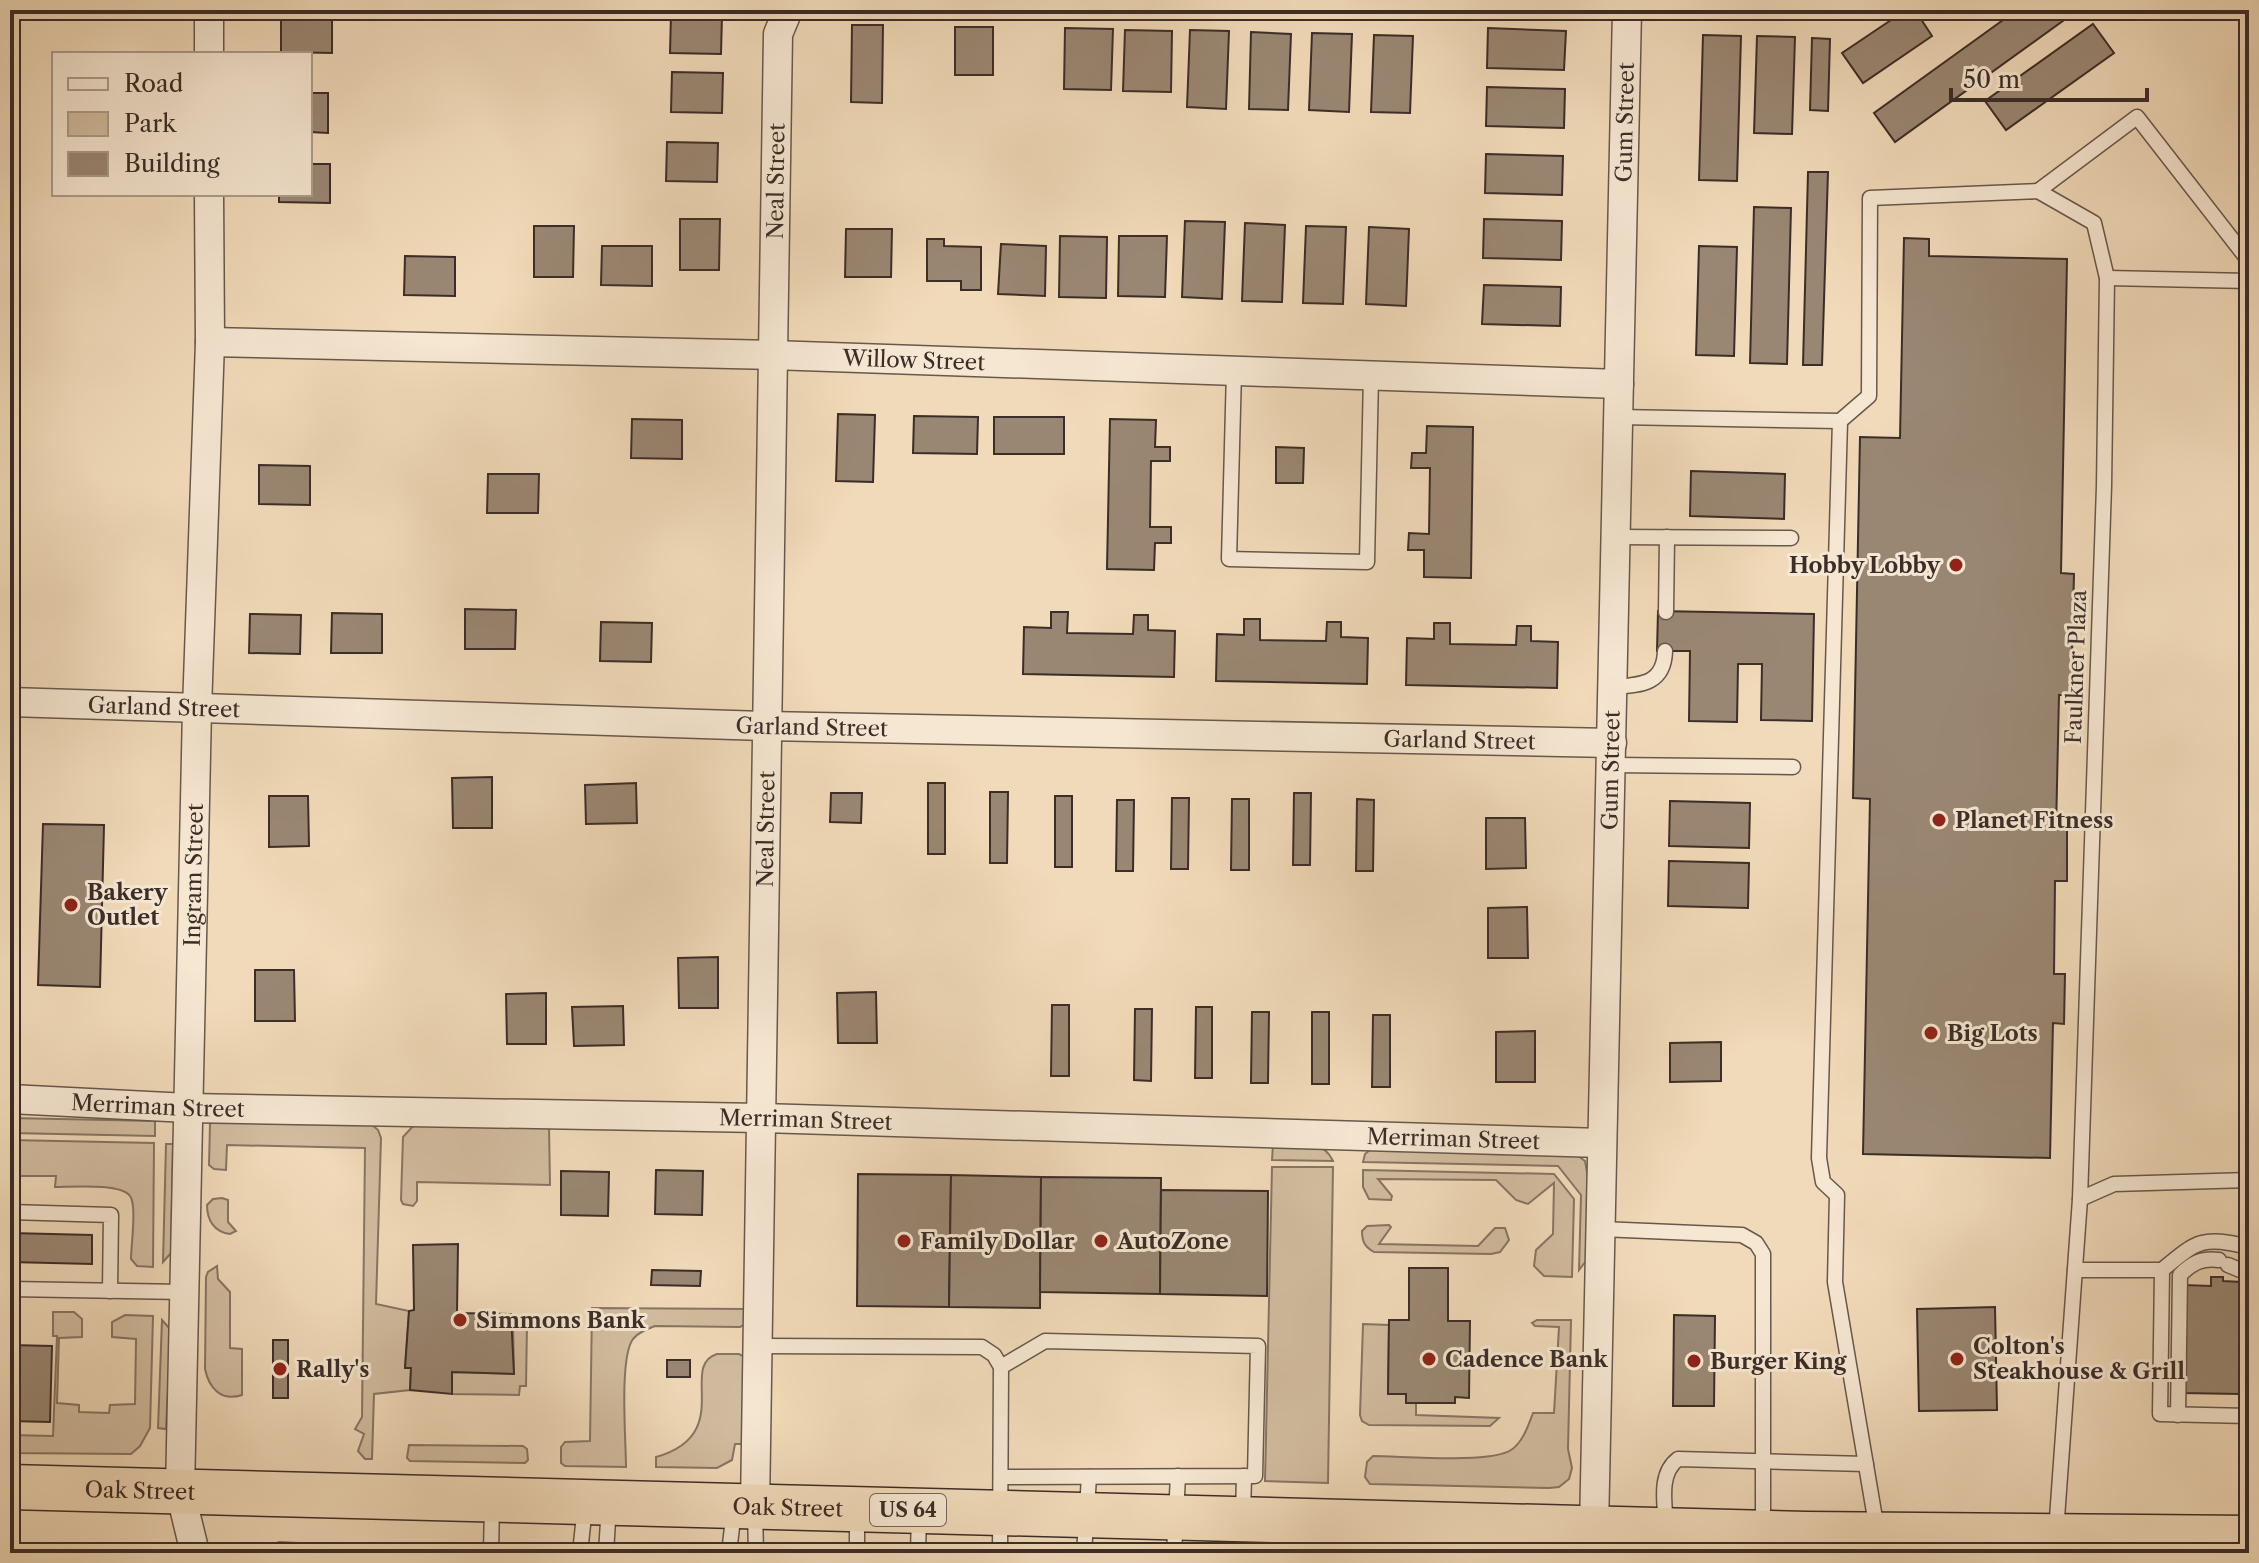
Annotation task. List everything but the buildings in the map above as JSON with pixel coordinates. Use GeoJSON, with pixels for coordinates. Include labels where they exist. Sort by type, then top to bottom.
{"type":"FeatureCollection","features":[{"type":"Feature","properties":{"kind":"highway","name":"Oak Street"},"geometry":{"type":"LineString","coordinates":[[10,1487],[857,1509],[919,1532],[1001,1514],[1176,1516],[1243,1519],[1384,1538],[1593,1535],[1666,1530],[1763,1533],[1806,1544]]}},
{"type":"Feature","properties":{"kind":"highway","name":"US 64"},"geometry":{"type":"LineString","coordinates":[[1806,1544],[1893,1541],[1991,1544],[2055,1537],[2188,1546],[2249,1538]]}},
{"type":"Feature","properties":{"kind":"street"},"geometry":{"type":"LineString","coordinates":[[209,10],[209,52]]}},
{"type":"Feature","properties":{"kind":"street","name":"Neal Street"},"geometry":{"type":"LineString","coordinates":[[745,1506],[757,1346],[778,34],[788,10]]}},
{"type":"Feature","properties":{"kind":"street","name":"Gum Street"},"geometry":{"type":"LineString","coordinates":[[1593,1535],[1627,10]]}},
{"type":"Feature","properties":{"kind":"street","name":"Ingram Street"},"geometry":{"type":"LineString","coordinates":[[195,1553],[180,1491],[197,709],[210,342],[209,196]]}},
{"type":"Feature","properties":{"kind":"street","name":"Willow Street"},"geometry":{"type":"LineString","coordinates":[[210,342],[772,355],[1619,384]]}},
{"type":"Feature","properties":{"kind":"street","name":"Garland Street"},"geometry":{"type":"LineString","coordinates":[[10,702],[1612,754]]}},
{"type":"Feature","properties":{"kind":"street","name":"Merriman Street"},"geometry":{"type":"LineString","coordinates":[[10,1099],[188,1108],[760,1118],[1602,1143]]}},
{"type":"Feature","properties":{"kind":"lane"},"geometry":{"type":"LineString","coordinates":[[1618,417],[1840,421],[1869,396],[1870,198],[2038,191],[2137,117],[2249,261]]}},
{"type":"Feature","properties":{"kind":"lane","name":"Faulkner Plaza"},"geometry":{"type":"LineString","coordinates":[[2038,191],[2094,223],[2107,278],[2105,431],[2080,1199],[2055,1537]]}},
{"type":"Feature","properties":{"kind":"lane"},"geometry":{"type":"LineString","coordinates":[[2107,278],[2249,281]]}},
{"type":"Feature","properties":{"kind":"lane"},"geometry":{"type":"LineString","coordinates":[[1234,371],[1229,559],[1367,562],[1371,376]]}},
{"type":"Feature","properties":{"kind":"lane"},"geometry":{"type":"LineString","coordinates":[[1840,421],[1819,1158],[1823,1182],[1837,1195],[1835,1282],[1866,1464],[1893,1541]]}},
{"type":"Feature","properties":{"kind":"lane"},"geometry":{"type":"LineString","coordinates":[[1616,537],[1791,538]]}},
{"type":"Feature","properties":{"kind":"lane"},"geometry":{"type":"LineString","coordinates":[[1666,612],[1667,537]]}},
{"type":"Feature","properties":{"kind":"lane"},"geometry":{"type":"LineString","coordinates":[[1612,687],[1642,684],[1658,676],[1665,660],[1665,651]]}},
{"type":"Feature","properties":{"kind":"lane"},"geometry":{"type":"LineString","coordinates":[[1612,754],[1793,767]]}},
{"type":"Feature","properties":{"kind":"lane"},"geometry":{"type":"LineString","coordinates":[[2080,1199],[2114,1184],[2249,1180]]}},
{"type":"Feature","properties":{"kind":"lane"},"geometry":{"type":"LineString","coordinates":[[10,1212],[111,1215],[110,1291]]}},
{"type":"Feature","properties":{"kind":"lane"},"geometry":{"type":"LineString","coordinates":[[1601,1229],[1742,1235],[1756,1243],[1763,1254],[1763,1533]]}},
{"type":"Feature","properties":{"kind":"lane"},"geometry":{"type":"LineString","coordinates":[[2075,1270],[2162,1270],[2194,1243],[2224,1241],[2249,1247]]}},
{"type":"Feature","properties":{"kind":"lane"},"geometry":{"type":"LineString","coordinates":[[2178,1415],[2180,1275],[2191,1264],[2206,1258],[2237,1269]]}},
{"type":"Feature","properties":{"kind":"lane"},"geometry":{"type":"LineString","coordinates":[[2162,1270],[2160,1414],[2249,1416]]}},
{"type":"Feature","properties":{"kind":"lane"},"geometry":{"type":"LineString","coordinates":[[10,1289],[184,1292]]}},
{"type":"Feature","properties":{"kind":"lane"},"geometry":{"type":"LineString","coordinates":[[1001,1367],[1045,1341],[1258,1346],[1255,1476],[1244,1476],[1176,1516]]}},
{"type":"Feature","properties":{"kind":"lane"},"geometry":{"type":"LineString","coordinates":[[757,1346],[982,1347],[994,1355],[1001,1367],[1001,1514]]}},
{"type":"Feature","properties":{"kind":"lane"},"geometry":{"type":"LineString","coordinates":[[1666,1530],[1666,1474],[1670,1465],[1678,1459],[1866,1464]]}},
{"type":"Feature","properties":{"kind":"lane"},"geometry":{"type":"LineString","coordinates":[[1243,1519],[1244,1476]]}},
{"type":"Feature","properties":{"kind":"lane"},"geometry":{"type":"LineString","coordinates":[[491,1553],[492,1500]]}},
{"type":"Feature","properties":{"kind":"lane"},"geometry":{"type":"LineString","coordinates":[[580,1553],[597,1502]]}},
{"type":"Feature","properties":{"kind":"lane"},"geometry":{"type":"LineString","coordinates":[[597,1502],[606,1553]]}},
{"type":"Feature","properties":{"kind":"lane"},"geometry":{"type":"LineString","coordinates":[[729,1553],[745,1506]]}},
{"type":"Feature","properties":{"kind":"lane"},"geometry":{"type":"LineString","coordinates":[[745,1506],[756,1553]]}},
{"type":"Feature","properties":{"kind":"lane"},"geometry":{"type":"LineString","coordinates":[[857,1509],[857,1553]]}},
{"type":"Feature","properties":{"kind":"green space"},"geometry":{"type":"Polygon","coordinates":[[[10,1118],[155,1121],[155,1136],[10,1133],[10,1118]]]}},
{"type":"Feature","properties":{"kind":"green space"},"geometry":{"type":"Polygon","coordinates":[[[215,1121],[371,1124],[378,1130],[381,1138],[376,1304],[409,1311],[405,1368],[411,1368],[410,1390],[374,1394],[372,1459],[365,1459],[358,1451],[364,1434],[355,1429],[362,1417],[365,1148],[227,1145],[226,1170],[214,1169],[209,1165],[210,1124],[215,1121]]]}},
{"type":"Feature","properties":{"kind":"green space"},"geometry":{"type":"Polygon","coordinates":[[[414,1125],[549,1126],[550,1185],[417,1182],[417,1201],[413,1206],[403,1204],[403,1137],[414,1125]]]}},
{"type":"Feature","properties":{"kind":"green space"},"geometry":{"type":"Polygon","coordinates":[[[10,1140],[154,1143],[153,1267],[137,1266],[131,1259],[133,1216],[130,1196],[107,1187],[55,1187],[56,1176],[10,1176],[10,1140]]]}},
{"type":"Feature","properties":{"kind":"green space"},"geometry":{"type":"Polygon","coordinates":[[[166,1144],[173,1144],[171,1253],[163,1262],[166,1144]]]}},
{"type":"Feature","properties":{"kind":"green space"},"geometry":{"type":"Polygon","coordinates":[[[1273,1144],[1315,1145],[1328,1153],[1333,1161],[1272,1160],[1273,1144]]]}},
{"type":"Feature","properties":{"kind":"green space"},"geometry":{"type":"Polygon","coordinates":[[[1371,1149],[1577,1155],[1585,1161],[1588,1177],[1586,1261],[1579,1270],[1581,1195],[1558,1166],[1363,1162],[1365,1154],[1371,1149]]]}},
{"type":"Feature","properties":{"kind":"green space"},"geometry":{"type":"Polygon","coordinates":[[[1272,1167],[1333,1167],[1328,1483],[1265,1481],[1272,1167]]]}},
{"type":"Feature","properties":{"kind":"green space"},"geometry":{"type":"Polygon","coordinates":[[[1363,1170],[1554,1174],[1574,1199],[1572,1277],[1544,1276],[1534,1266],[1536,1250],[1553,1234],[1554,1183],[1528,1204],[1516,1200],[1496,1180],[1378,1179],[1392,1196],[1391,1200],[1369,1199],[1363,1187],[1363,1170]]]}},
{"type":"Feature","properties":{"kind":"green space"},"geometry":{"type":"Polygon","coordinates":[[[213,1199],[228,1200],[228,1222],[236,1231],[230,1234],[216,1228],[208,1216],[207,1205],[213,1199]]]}},
{"type":"Feature","properties":{"kind":"green space"},"geometry":{"type":"Polygon","coordinates":[[[1367,1226],[1391,1227],[1379,1244],[1478,1246],[1495,1228],[1505,1228],[1509,1240],[1500,1252],[1491,1254],[1374,1252],[1368,1248],[1362,1231],[1367,1226]]]}},
{"type":"Feature","properties":{"kind":"green space"},"geometry":{"type":"Polygon","coordinates":[[[217,1266],[218,1279],[230,1292],[230,1348],[242,1349],[242,1395],[235,1397],[217,1392],[205,1369],[206,1277],[217,1266]]]}},
{"type":"Feature","properties":{"kind":"green space"},"geometry":{"type":"Polygon","coordinates":[[[592,1308],[746,1309],[746,1324],[740,1327],[655,1326],[633,1339],[625,1381],[626,1467],[565,1466],[561,1463],[561,1447],[565,1442],[590,1441],[592,1308]]]}},
{"type":"Feature","properties":{"kind":"green space"},"geometry":{"type":"Polygon","coordinates":[[[53,1312],[74,1312],[82,1319],[82,1337],[59,1338],[57,1403],[79,1405],[79,1412],[109,1413],[110,1405],[135,1404],[136,1339],[112,1337],[112,1322],[125,1315],[153,1316],[150,1428],[140,1446],[131,1454],[10,1453],[10,1435],[53,1436],[57,1336],[53,1336],[53,1312]]]}},
{"type":"Feature","properties":{"kind":"green space"},"geometry":{"type":"Polygon","coordinates":[[[162,1320],[171,1330],[166,1429],[158,1428],[162,1320]]]}},
{"type":"Feature","properties":{"kind":"green space"},"geometry":{"type":"Polygon","coordinates":[[[1537,1320],[1571,1320],[1568,1449],[1572,1468],[1569,1479],[1559,1487],[1549,1488],[1370,1484],[1365,1477],[1367,1462],[1373,1456],[1466,1458],[1500,1454],[1519,1443],[1533,1413],[1554,1413],[1559,1327],[1535,1326],[1532,1323],[1537,1320]]]}},
{"type":"Feature","properties":{"kind":"green space"},"geometry":{"type":"Polygon","coordinates":[[[527,1324],[526,1386],[520,1386],[519,1395],[452,1394],[452,1372],[514,1374],[513,1325],[527,1324]]]}},
{"type":"Feature","properties":{"kind":"green space"},"geometry":{"type":"Polygon","coordinates":[[[1363,1324],[1389,1325],[1388,1394],[1406,1394],[1406,1403],[1416,1403],[1416,1415],[1499,1418],[1490,1426],[1369,1425],[1362,1421],[1363,1324]]]}},
{"type":"Feature","properties":{"kind":"green space"},"geometry":{"type":"Polygon","coordinates":[[[717,1354],[745,1357],[744,1444],[735,1444],[732,1460],[717,1468],[656,1467],[656,1457],[680,1446],[694,1433],[700,1417],[702,1372],[706,1361],[717,1354]]]}},
{"type":"Feature","properties":{"kind":"green space"},"geometry":{"type":"Polygon","coordinates":[[[409,1445],[523,1446],[527,1449],[528,1460],[525,1463],[410,1461],[407,1458],[409,1445]]]}},
{"type":"Feature","properties":{"kind":"green space"},"geometry":{"type":"Polygon","coordinates":[[[279,1542],[378,1547],[379,1553],[250,1553],[279,1542]]]}},
{"type":"Feature","properties":{"kind":"place","name":"Hobby Lobby"},"geometry":{"type":"Point","coordinates":[1956,565]}},
{"type":"Feature","properties":{"kind":"place","name":"Planet Fitness"},"geometry":{"type":"Point","coordinates":[1939,820]}},
{"type":"Feature","properties":{"kind":"place","name":"Bakery Outlet"},"geometry":{"type":"Point","coordinates":[71,905]}},
{"type":"Feature","properties":{"kind":"place","name":"Big Lots"},"geometry":{"type":"Point","coordinates":[1931,1033]}},
{"type":"Feature","properties":{"kind":"place","name":"Family Dollar"},"geometry":{"type":"Point","coordinates":[904,1241]}},
{"type":"Feature","properties":{"kind":"place","name":"AutoZone"},"geometry":{"type":"Point","coordinates":[1101,1241]}},
{"type":"Feature","properties":{"kind":"place","name":"Simmons Bank"},"geometry":{"type":"Point","coordinates":[460,1320]}},
{"type":"Feature","properties":{"kind":"place","name":"Cadence Bank"},"geometry":{"type":"Point","coordinates":[1429,1359]}},
{"type":"Feature","properties":{"kind":"place","name":"Colton's Steakhouse & Grill"},"geometry":{"type":"Point","coordinates":[1957,1359]}},
{"type":"Feature","properties":{"kind":"place","name":"Burger King"},"geometry":{"type":"Point","coordinates":[1694,1361]}},
{"type":"Feature","properties":{"kind":"place","name":"Rally's"},"geometry":{"type":"Point","coordinates":[280,1369]}}]}
